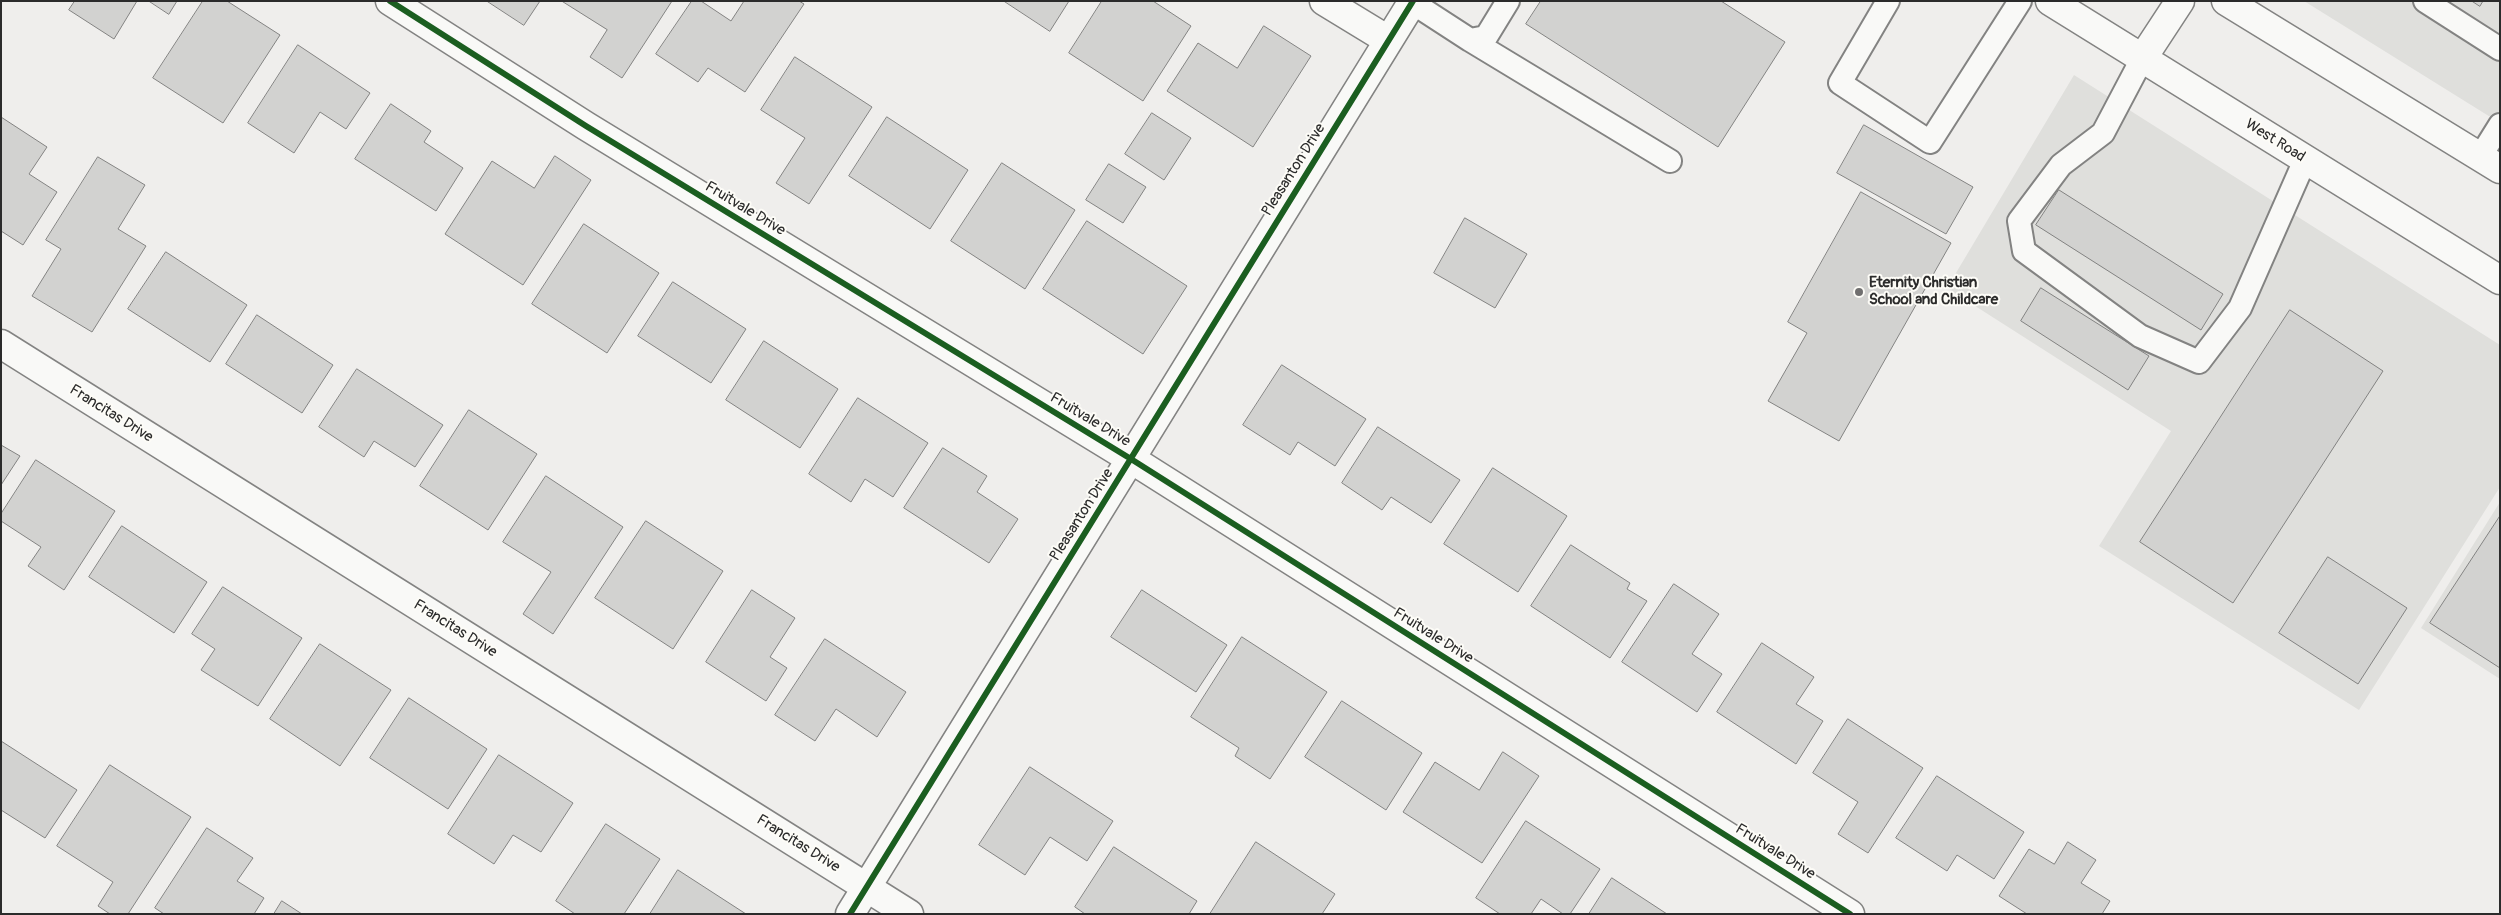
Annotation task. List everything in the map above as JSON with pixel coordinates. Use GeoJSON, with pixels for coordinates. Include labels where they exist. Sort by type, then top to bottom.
{"type":"FeatureCollection","features":[{"type":"Feature","properties":{"kind":"street","name":"Fruitvale Drive"},"geometry":{"type":"LineString","coordinates":[[390,1],[586,126],[1131,459],[1850,914]]}},
{"type":"Feature","properties":{"kind":"street"},"geometry":{"type":"LineString","coordinates":[[1324,1],[1388,40]]}},
{"type":"Feature","properties":{"kind":"street","name":"West Road"},"geometry":{"type":"LineString","coordinates":[[2050,1],[2500,280]]}},
{"type":"Feature","properties":{"kind":"street"},"geometry":{"type":"LineString","coordinates":[[2142,59],[2180,1]]}},
{"type":"Feature","properties":{"kind":"street"},"geometry":{"type":"LineString","coordinates":[[2226,1],[2490,163]]}},
{"type":"Feature","properties":{"kind":"street","name":"Pleasanton Drive"},"geometry":{"type":"LineString","coordinates":[[850,914],[1413,2]]}},
{"type":"Feature","properties":{"kind":"street","name":"Francitas Drive"},"geometry":{"type":"LineString","coordinates":[[1,344],[909,914]]}},
{"type":"Feature","properties":{"kind":"lane"},"geometry":{"type":"LineString","coordinates":[[1470,40],[1486,37],[1508,1]]}},
{"type":"Feature","properties":{"kind":"lane"},"geometry":{"type":"LineString","coordinates":[[1888,1],[1840,83],[1930,142],[2020,1]]}},
{"type":"Feature","properties":{"kind":"lane"},"geometry":{"type":"LineString","coordinates":[[2425,1],[2500,49]]}},
{"type":"Feature","properties":{"kind":"lane"},"geometry":{"type":"LineString","coordinates":[[1413,2],[1470,40],[1670,160]]}},
{"type":"Feature","properties":{"kind":"lane"},"geometry":{"type":"LineString","coordinates":[[2142,59],[2104,133],[2061,164],[2019,221],[2024,251],[2140,336],[2199,362],[2240,308],[2306,160]]}},
{"type":"Feature","properties":{"kind":"lane"},"geometry":{"type":"LineString","coordinates":[[2490,163],[2500,125]]}},
{"type":"Feature","properties":{"kind":"shaded area"},"geometry":{"type":"Polygon","coordinates":[[[2304,1],[2500,1],[2500,123],[2304,1]]]}},
{"type":"Feature","properties":{"kind":"shaded area"},"geometry":{"type":"Polygon","coordinates":[[[2074,75],[2500,345],[2500,487],[2359,710],[2099,546],[2171,431],[1947,288],[2074,75]]]}},
{"type":"Feature","properties":{"kind":"shaded area"},"geometry":{"type":"Polygon","coordinates":[[[2500,502],[2500,679],[2421,628],[2500,502]]]}},
{"type":"Feature","properties":{"kind":"building"},"geometry":{"type":"Polygon","coordinates":[[[75,1],[137,1],[114,39],[69,10],[75,1]]]}},
{"type":"Feature","properties":{"kind":"building"},"geometry":{"type":"Polygon","coordinates":[[[149,1],[177,1],[169,14],[149,1]]]}},
{"type":"Feature","properties":{"kind":"building"},"geometry":{"type":"Polygon","coordinates":[[[203,1],[227,1],[280,35],[223,123],[153,78],[203,1]]]}},
{"type":"Feature","properties":{"kind":"building"},"geometry":{"type":"Polygon","coordinates":[[[487,1],[540,1],[524,25],[487,1]]]}},
{"type":"Feature","properties":{"kind":"building"},"geometry":{"type":"Polygon","coordinates":[[[562,1],[672,1],[622,78],[590,57],[607,30],[562,1]]]}},
{"type":"Feature","properties":{"kind":"building"},"geometry":{"type":"Polygon","coordinates":[[[692,1],[701,1],[731,21],[744,1],[799,1],[804,4],[745,92],[708,68],[698,82],[656,54],[692,1]]]}},
{"type":"Feature","properties":{"kind":"building"},"geometry":{"type":"Polygon","coordinates":[[[1004,1],[1069,1],[1050,31],[1004,1]]]}},
{"type":"Feature","properties":{"kind":"building"},"geometry":{"type":"Polygon","coordinates":[[[1102,1],[1153,1],[1191,26],[1143,101],[1069,53],[1102,1]]]}},
{"type":"Feature","properties":{"kind":"building"},"geometry":{"type":"Polygon","coordinates":[[[1541,1],[1721,1],[1785,42],[1718,147],[1526,24],[1541,1]]]}},
{"type":"Feature","properties":{"kind":"building"},"geometry":{"type":"Polygon","coordinates":[[[2472,1],[2483,1],[2480,6],[2472,1]]]}},
{"type":"Feature","properties":{"kind":"building"},"geometry":{"type":"Polygon","coordinates":[[[1264,26],[1311,56],[1253,147],[1167,91],[1198,43],[1237,68],[1264,26]]]}},
{"type":"Feature","properties":{"kind":"building"},"geometry":{"type":"Polygon","coordinates":[[[298,45],[370,93],[346,129],[320,112],[294,153],[248,123],[298,45]]]}},
{"type":"Feature","properties":{"kind":"building"},"geometry":{"type":"Polygon","coordinates":[[[795,57],[872,107],[809,204],[776,183],[805,138],[761,110],[795,57]]]}},
{"type":"Feature","properties":{"kind":"building"},"geometry":{"type":"Polygon","coordinates":[[[391,104],[431,131],[424,142],[463,168],[436,211],[355,159],[391,104]]]}},
{"type":"Feature","properties":{"kind":"building"},"geometry":{"type":"Polygon","coordinates":[[[1152,113],[1191,138],[1164,180],[1125,154],[1152,113]]]}},
{"type":"Feature","properties":{"kind":"building"},"geometry":{"type":"Polygon","coordinates":[[[1,117],[47,147],[29,174],[57,192],[23,245],[1,231],[1,117]]]}},
{"type":"Feature","properties":{"kind":"building"},"geometry":{"type":"Polygon","coordinates":[[[887,117],[968,170],[930,229],[849,176],[887,117]]]}},
{"type":"Feature","properties":{"kind":"building"},"geometry":{"type":"Polygon","coordinates":[[[1864,125],[1973,187],[1946,234],[1837,173],[1864,125]]]}},
{"type":"Feature","properties":{"kind":"building"},"geometry":{"type":"Polygon","coordinates":[[[555,156],[591,180],[523,285],[445,234],[492,161],[534,188],[555,156]]]}},
{"type":"Feature","properties":{"kind":"building"},"geometry":{"type":"Polygon","coordinates":[[[98,157],[145,185],[118,229],[146,246],[92,332],[32,296],[61,249],[46,240],[98,157]]]}},
{"type":"Feature","properties":{"kind":"building"},"geometry":{"type":"Polygon","coordinates":[[[1002,163],[1075,210],[1025,289],[951,241],[1002,163]]]}},
{"type":"Feature","properties":{"kind":"building"},"geometry":{"type":"Polygon","coordinates":[[[1109,164],[1146,187],[1123,223],[1086,200],[1109,164]]]}},
{"type":"Feature","properties":{"kind":"building"},"geometry":{"type":"Polygon","coordinates":[[[2059,190],[2223,294],[2201,330],[2036,225],[2059,190]]]}},
{"type":"Feature","properties":{"kind":"building"},"geometry":{"type":"Polygon","coordinates":[[[1861,192],[1951,243],[1839,441],[1768,401],[1807,333],[1788,322],[1861,192]]]}},
{"type":"Feature","properties":{"kind":"building"},"geometry":{"type":"Polygon","coordinates":[[[1465,218],[1527,254],[1495,308],[1434,273],[1465,218]]]}},
{"type":"Feature","properties":{"kind":"building"},"geometry":{"type":"Polygon","coordinates":[[[1087,221],[1187,286],[1143,354],[1043,289],[1087,221]]]}},
{"type":"Feature","properties":{"kind":"building"},"geometry":{"type":"Polygon","coordinates":[[[584,224],[659,273],[607,353],[532,304],[584,224]]]}},
{"type":"Feature","properties":{"kind":"building"},"geometry":{"type":"Polygon","coordinates":[[[166,252],[247,305],[210,362],[128,309],[166,252]]]}},
{"type":"Feature","properties":{"kind":"building"},"geometry":{"type":"Polygon","coordinates":[[[673,282],[746,329],[711,383],[638,336],[673,282]]]}},
{"type":"Feature","properties":{"kind":"building"},"geometry":{"type":"Polygon","coordinates":[[[2041,288],[2149,356],[2128,390],[2021,321],[2041,288]]]}},
{"type":"Feature","properties":{"kind":"building"},"geometry":{"type":"Polygon","coordinates":[[[2290,310],[2383,371],[2233,603],[2140,542],[2290,310]]]}},
{"type":"Feature","properties":{"kind":"building"},"geometry":{"type":"Polygon","coordinates":[[[257,315],[333,365],[302,413],[226,364],[257,315]]]}},
{"type":"Feature","properties":{"kind":"building"},"geometry":{"type":"Polygon","coordinates":[[[764,341],[838,389],[800,448],[726,400],[764,341]]]}},
{"type":"Feature","properties":{"kind":"building"},"geometry":{"type":"Polygon","coordinates":[[[1282,365],[1366,419],[1335,466],[1298,442],[1290,455],[1243,425],[1282,365]]]}},
{"type":"Feature","properties":{"kind":"building"},"geometry":{"type":"Polygon","coordinates":[[[357,369],[443,425],[415,467],[374,441],[364,457],[319,427],[357,369]]]}},
{"type":"Feature","properties":{"kind":"building"},"geometry":{"type":"Polygon","coordinates":[[[858,398],[928,443],[893,497],[865,479],[851,502],[809,474],[858,398]]]}},
{"type":"Feature","properties":{"kind":"building"},"geometry":{"type":"Polygon","coordinates":[[[469,410],[537,454],[488,530],[420,486],[469,410]]]}},
{"type":"Feature","properties":{"kind":"building"},"geometry":{"type":"Polygon","coordinates":[[[1378,427],[1460,480],[1431,523],[1391,497],[1382,510],[1342,483],[1378,427]]]}},
{"type":"Feature","properties":{"kind":"building"},"geometry":{"type":"Polygon","coordinates":[[[1,445],[20,456],[1,485],[1,445]]]}},
{"type":"Feature","properties":{"kind":"building"},"geometry":{"type":"Polygon","coordinates":[[[943,448],[987,476],[977,492],[1018,519],[989,563],[904,508],[943,448]]]}},
{"type":"Feature","properties":{"kind":"building"},"geometry":{"type":"Polygon","coordinates":[[[36,460],[115,511],[64,590],[28,566],[41,547],[1,521],[1,514],[36,460]]]}},
{"type":"Feature","properties":{"kind":"building"},"geometry":{"type":"Polygon","coordinates":[[[1493,468],[1567,516],[1518,592],[1444,544],[1493,468]]]}},
{"type":"Feature","properties":{"kind":"building"},"geometry":{"type":"Polygon","coordinates":[[[546,476],[623,527],[553,634],[523,614],[551,572],[503,542],[546,476]]]}},
{"type":"Feature","properties":{"kind":"building"},"geometry":{"type":"Polygon","coordinates":[[[2500,516],[2500,668],[2430,623],[2500,516]]]}},
{"type":"Feature","properties":{"kind":"building"},"geometry":{"type":"Polygon","coordinates":[[[646,521],[723,571],[673,649],[595,598],[646,521]]]}},
{"type":"Feature","properties":{"kind":"building"},"geometry":{"type":"Polygon","coordinates":[[[122,526],[207,582],[174,633],[89,577],[122,526]]]}},
{"type":"Feature","properties":{"kind":"building"},"geometry":{"type":"Polygon","coordinates":[[[1571,545],[1630,583],[1627,589],[1647,601],[1610,658],[1531,606],[1571,545]]]}},
{"type":"Feature","properties":{"kind":"building"},"geometry":{"type":"Polygon","coordinates":[[[2328,557],[2407,608],[2358,684],[2279,633],[2328,557]]]}},
{"type":"Feature","properties":{"kind":"building"},"geometry":{"type":"Polygon","coordinates":[[[1674,584],[1719,614],[1692,654],[1722,674],[1697,712],[1622,662],[1674,584]]]}},
{"type":"Feature","properties":{"kind":"building"},"geometry":{"type":"Polygon","coordinates":[[[223,587],[302,638],[258,706],[201,670],[215,649],[192,634],[223,587]]]}},
{"type":"Feature","properties":{"kind":"building"},"geometry":{"type":"Polygon","coordinates":[[[752,590],[795,618],[770,657],[787,668],[766,701],[706,662],[752,590]]]}},
{"type":"Feature","properties":{"kind":"building"},"geometry":{"type":"Polygon","coordinates":[[[1142,590],[1227,645],[1196,692],[1111,637],[1142,590]]]}},
{"type":"Feature","properties":{"kind":"building"},"geometry":{"type":"Polygon","coordinates":[[[1242,637],[1327,692],[1270,779],[1235,756],[1239,748],[1191,717],[1242,637]]]}},
{"type":"Feature","properties":{"kind":"building"},"geometry":{"type":"Polygon","coordinates":[[[825,639],[906,692],[877,737],[836,709],[815,741],[775,715],[825,639]]]}},
{"type":"Feature","properties":{"kind":"building"},"geometry":{"type":"Polygon","coordinates":[[[1762,643],[1814,677],[1796,704],[1823,721],[1796,764],[1717,712],[1762,643]]]}},
{"type":"Feature","properties":{"kind":"building"},"geometry":{"type":"Polygon","coordinates":[[[320,644],[391,690],[340,766],[270,719],[320,644]]]}},
{"type":"Feature","properties":{"kind":"building"},"geometry":{"type":"Polygon","coordinates":[[[409,698],[487,749],[448,809],[370,758],[409,698]]]}},
{"type":"Feature","properties":{"kind":"building"},"geometry":{"type":"Polygon","coordinates":[[[1342,701],[1422,753],[1386,810],[1305,757],[1342,701]]]}},
{"type":"Feature","properties":{"kind":"building"},"geometry":{"type":"Polygon","coordinates":[[[1848,719],[1923,768],[1868,853],[1838,834],[1858,802],[1813,773],[1848,719]]]}},
{"type":"Feature","properties":{"kind":"building"},"geometry":{"type":"Polygon","coordinates":[[[1,741],[77,790],[45,838],[1,810],[1,741]]]}},
{"type":"Feature","properties":{"kind":"building"},"geometry":{"type":"Polygon","coordinates":[[[1503,752],[1539,776],[1482,863],[1403,812],[1435,762],[1479,790],[1503,752]]]}},
{"type":"Feature","properties":{"kind":"building"},"geometry":{"type":"Polygon","coordinates":[[[499,755],[573,803],[541,852],[513,835],[494,864],[448,834],[499,755]]]}},
{"type":"Feature","properties":{"kind":"building"},"geometry":{"type":"Polygon","coordinates":[[[110,765],[191,817],[128,914],[110,914],[98,906],[113,882],[57,846],[110,765]]]}},
{"type":"Feature","properties":{"kind":"building"},"geometry":{"type":"Polygon","coordinates":[[[1030,767],[1113,821],[1087,861],[1050,837],[1025,875],[979,845],[1030,767]]]}},
{"type":"Feature","properties":{"kind":"building"},"geometry":{"type":"Polygon","coordinates":[[[1937,776],[2024,832],[1994,879],[1957,855],[1947,871],[1896,838],[1937,776]]]}},
{"type":"Feature","properties":{"kind":"building"},"geometry":{"type":"Polygon","coordinates":[[[1526,821],[1600,869],[1570,914],[1563,914],[1541,899],[1531,914],[1500,914],[1476,898],[1526,821]]]}},
{"type":"Feature","properties":{"kind":"building"},"geometry":{"type":"Polygon","coordinates":[[[606,824],[660,859],[624,914],[575,914],[556,901],[606,824]]]}},
{"type":"Feature","properties":{"kind":"building"},"geometry":{"type":"Polygon","coordinates":[[[207,828],[253,858],[237,881],[264,898],[254,914],[164,914],[155,908],[207,828]]]}},
{"type":"Feature","properties":{"kind":"building"},"geometry":{"type":"Polygon","coordinates":[[[1256,842],[1335,894],[1322,914],[1210,914],[1256,842]]]}},
{"type":"Feature","properties":{"kind":"building"},"geometry":{"type":"Polygon","coordinates":[[[2068,842],[2096,860],[2081,883],[2110,901],[2102,914],[2027,914],[1999,896],[2029,849],[2054,864],[2068,842]]]}},
{"type":"Feature","properties":{"kind":"building"},"geometry":{"type":"Polygon","coordinates":[[[1114,847],[1197,901],[1189,914],[1085,914],[1075,907],[1114,847]]]}},
{"type":"Feature","properties":{"kind":"building"},"geometry":{"type":"Polygon","coordinates":[[[678,870],[746,914],[650,914],[678,870]]]}},
{"type":"Feature","properties":{"kind":"building"},"geometry":{"type":"Polygon","coordinates":[[[1612,878],[1667,914],[1589,914],[1612,878]]]}},
{"type":"Feature","properties":{"kind":"building"},"geometry":{"type":"Polygon","coordinates":[[[282,901],[302,914],[274,914],[282,901]]]}},
{"type":"Feature","properties":{"kind":"cycle path"},"geometry":{"type":"LineString","coordinates":[[390,1],[586,126],[1131,459],[1850,914]]}},
{"type":"Feature","properties":{"kind":"cycle path"},"geometry":{"type":"LineString","coordinates":[[850,914],[1413,1]]}},
{"type":"Feature","properties":{"kind":"place","name":"Eternity Christian School and Childcare"},"geometry":{"type":"Point","coordinates":[1859,292]}}]}
